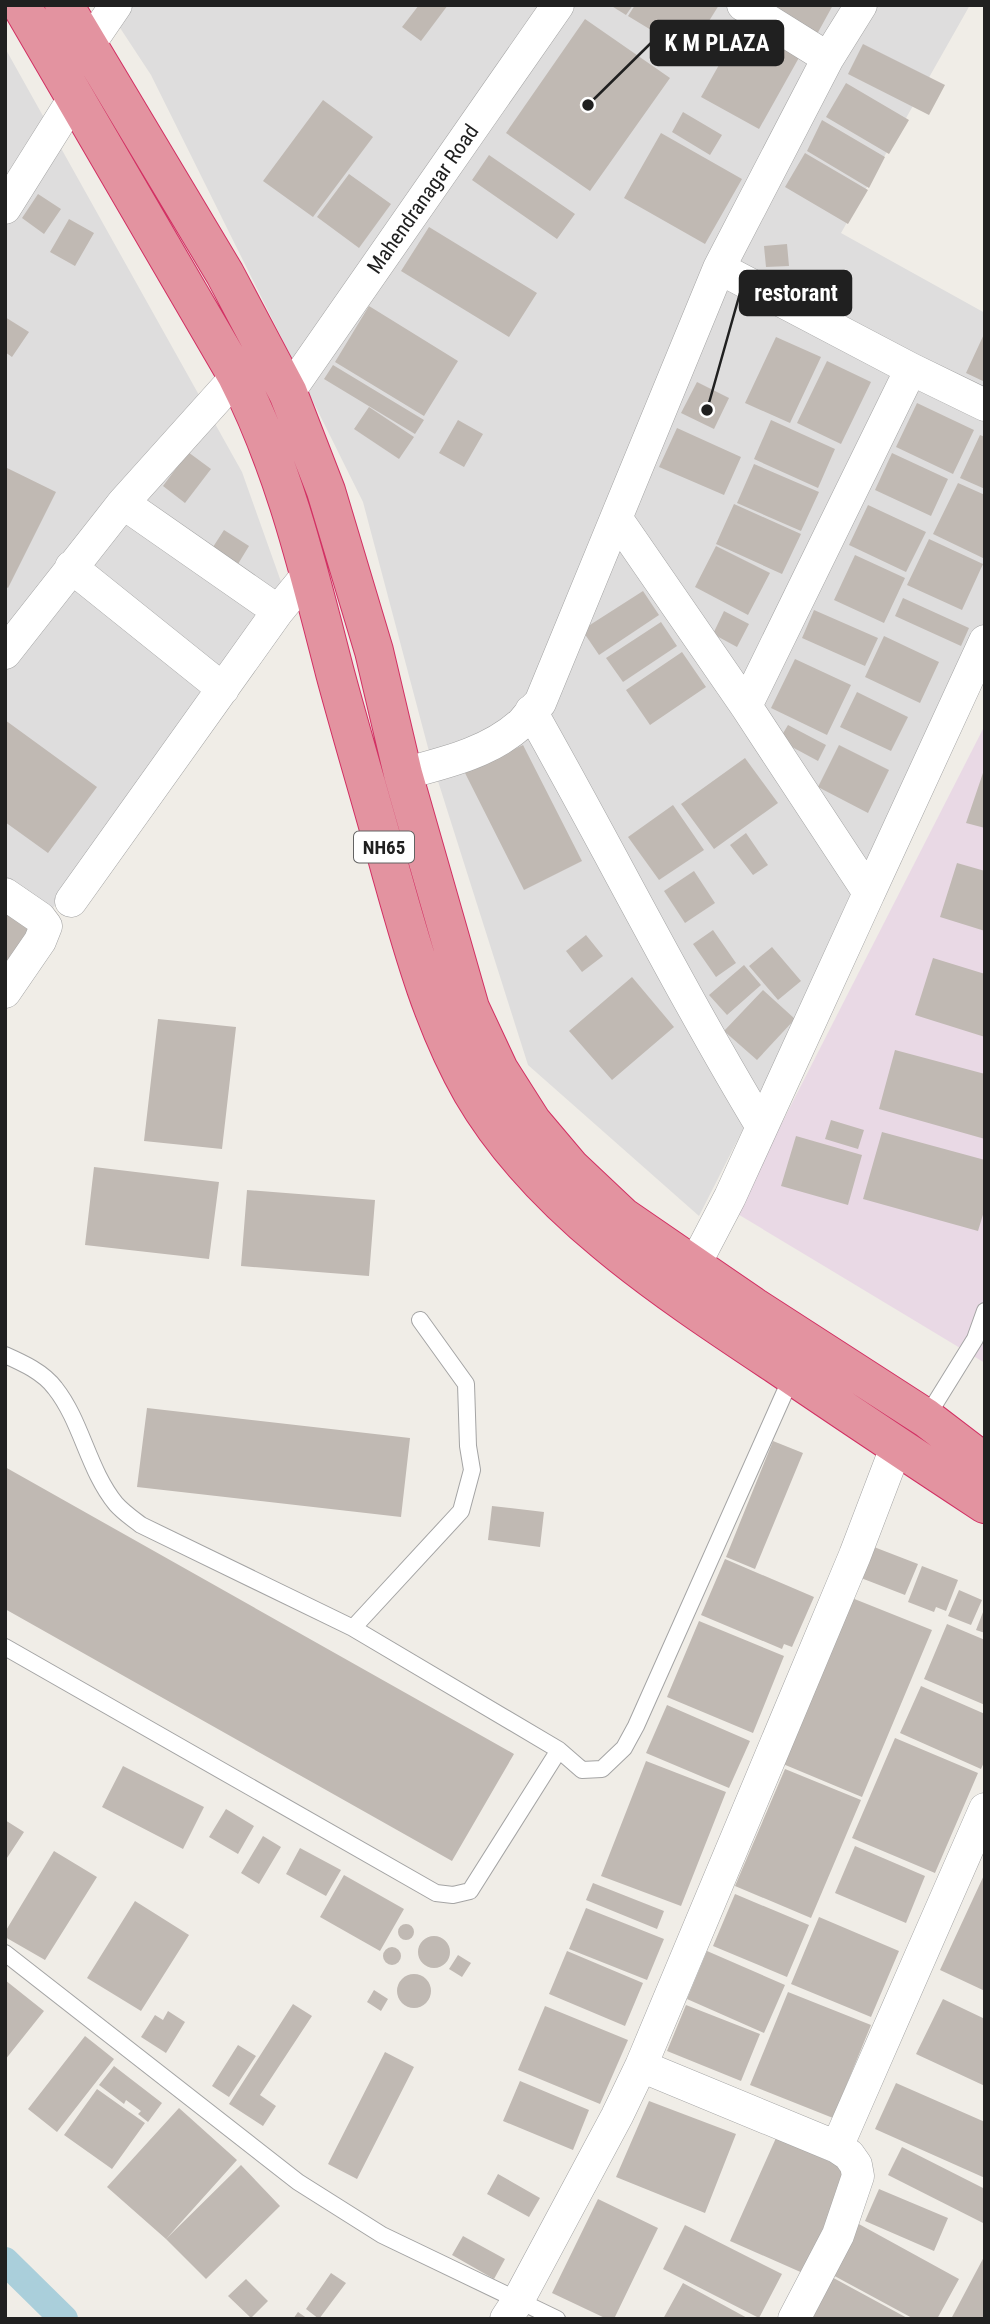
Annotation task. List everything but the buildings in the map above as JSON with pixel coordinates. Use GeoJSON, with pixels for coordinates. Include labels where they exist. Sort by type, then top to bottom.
{"type":"FeatureCollection","features":[{"type":"Feature","properties":{"kind":"highway","name":"NH65"},"geometry":{"type":"LineString","coordinates":[[21,5],[237,376],[258,417],[289,501],[310,572],[336,676],[414,951],[447,1044],[474,1094],[506,1141],[547,1190],[601,1239],[723,1329],[985,1504]]}},
{"type":"Feature","properties":{"kind":"highway","name":"NH65"},"geometry":{"type":"LineString","coordinates":[[64,5],[225,274],[288,393],[327,491],[374,651],[403,774],[470,1008],[499,1070],[532,1122],[570,1167],[623,1217],[926,1418],[985,1463]]}},
{"type":"Feature","properties":{"kind":"street"},"geometry":{"type":"LineString","coordinates":[[88,46],[116,5]]}},
{"type":"Feature","properties":{"kind":"street","name":"Mahendranagar Road"},"geometry":{"type":"LineString","coordinates":[[288,393],[558,5]]}},
{"type":"Feature","properties":{"kind":"street"},"geometry":{"type":"LineString","coordinates":[[743,5],[828,58]]}},
{"type":"Feature","properties":{"kind":"street"},"geometry":{"type":"LineString","coordinates":[[403,774],[457,760],[508,733],[540,703],[719,268],[828,58],[861,5]]}},
{"type":"Feature","properties":{"kind":"street"},"geometry":{"type":"LineString","coordinates":[[5,208],[74,98]]}},
{"type":"Feature","properties":{"kind":"street"},"geometry":{"type":"LineString","coordinates":[[719,268],[985,405]]}},
{"type":"Feature","properties":{"kind":"street"},"geometry":{"type":"LineString","coordinates":[[746,706],[911,369]]}},
{"type":"Feature","properties":{"kind":"street"},"geometry":{"type":"LineString","coordinates":[[5,653],[123,503],[237,376]]}},
{"type":"Feature","properties":{"kind":"street"},"geometry":{"type":"LineString","coordinates":[[123,503],[278,611]]}},
{"type":"Feature","properties":{"kind":"street"},"geometry":{"type":"LineString","coordinates":[[617,519],[746,706],[869,893]]}},
{"type":"Feature","properties":{"kind":"street"},"geometry":{"type":"LineString","coordinates":[[71,567],[223,689]]}},
{"type":"Feature","properties":{"kind":"street"},"geometry":{"type":"LineString","coordinates":[[71,901],[278,611],[310,572]]}},
{"type":"Feature","properties":{"kind":"street"},"geometry":{"type":"LineString","coordinates":[[694,1266],[730,1197],[985,641]]}},
{"type":"Feature","properties":{"kind":"street"},"geometry":{"type":"LineString","coordinates":[[531,711],[703,1028],[762,1127]]}},
{"type":"Feature","properties":{"kind":"street"},"geometry":{"type":"LineString","coordinates":[[5,894],[40,918],[46,926],[40,941],[5,992]]}},
{"type":"Feature","properties":{"kind":"street"},"geometry":{"type":"LineString","coordinates":[[513,2309],[641,2066],[855,1555],[897,1446]]}},
{"type":"Feature","properties":{"kind":"street"},"geometry":{"type":"LineString","coordinates":[[837,2147],[985,1809]]}},
{"type":"Feature","properties":{"kind":"street"},"geometry":{"type":"LineString","coordinates":[[641,2066],[837,2147],[849,2155],[856,2165],[859,2176],[838,2235],[794,2319]]}},
{"type":"Feature","properties":{"kind":"lane"},"geometry":{"type":"LineString","coordinates":[[926,1418],[975,1339],[985,1311]]}},
{"type":"Feature","properties":{"kind":"lane"},"geometry":{"type":"LineString","coordinates":[[354,1628],[461,1511],[468,1491],[472,1470],[468,1446],[466,1384],[420,1321]]}},
{"type":"Feature","properties":{"kind":"lane"},"geometry":{"type":"LineString","coordinates":[[5,1356],[30,1366],[54,1385],[64,1401],[100,1481],[117,1506],[141,1525],[354,1628],[559,1750],[582,1770],[602,1769],[624,1748],[636,1726],[792,1376]]}},
{"type":"Feature","properties":{"kind":"lane"},"geometry":{"type":"LineString","coordinates":[[5,1647],[436,1893],[453,1895],[470,1891],[559,1750]]}},
{"type":"Feature","properties":{"kind":"lane"},"geometry":{"type":"LineString","coordinates":[[5,1953],[298,2182],[382,2235],[513,2309],[557,2319]]}},
{"type":"Feature","properties":{"kind":"shaded area"},"geometry":{"type":"Polygon","coordinates":[[[105,5],[970,5],[841,233],[985,313],[985,652],[699,1216],[528,1065],[431,759],[363,502],[151,75],[105,5]]]}},
{"type":"Feature","properties":{"kind":"shaded area"},"geometry":{"type":"Polygon","coordinates":[[[5,48],[242,472],[290,607],[63,896],[5,964],[5,48]]]}},
{"type":"Feature","properties":{"kind":"shaded area"},"geometry":{"type":"Polygon","coordinates":[[[985,725],[985,1363],[736,1213],[985,725]]]}},
{"type":"Feature","properties":{"kind":"waterway"},"geometry":{"type":"LineString","coordinates":[[5,2261],[64,2319]]}},
{"type":"Feature","properties":{"kind":"place","name":"K M PLAZA"},"geometry":{"type":"Point","coordinates":[588,105]}},
{"type":"Feature","properties":{"kind":"place","name":"restorant"},"geometry":{"type":"Point","coordinates":[707,410]}}]}
